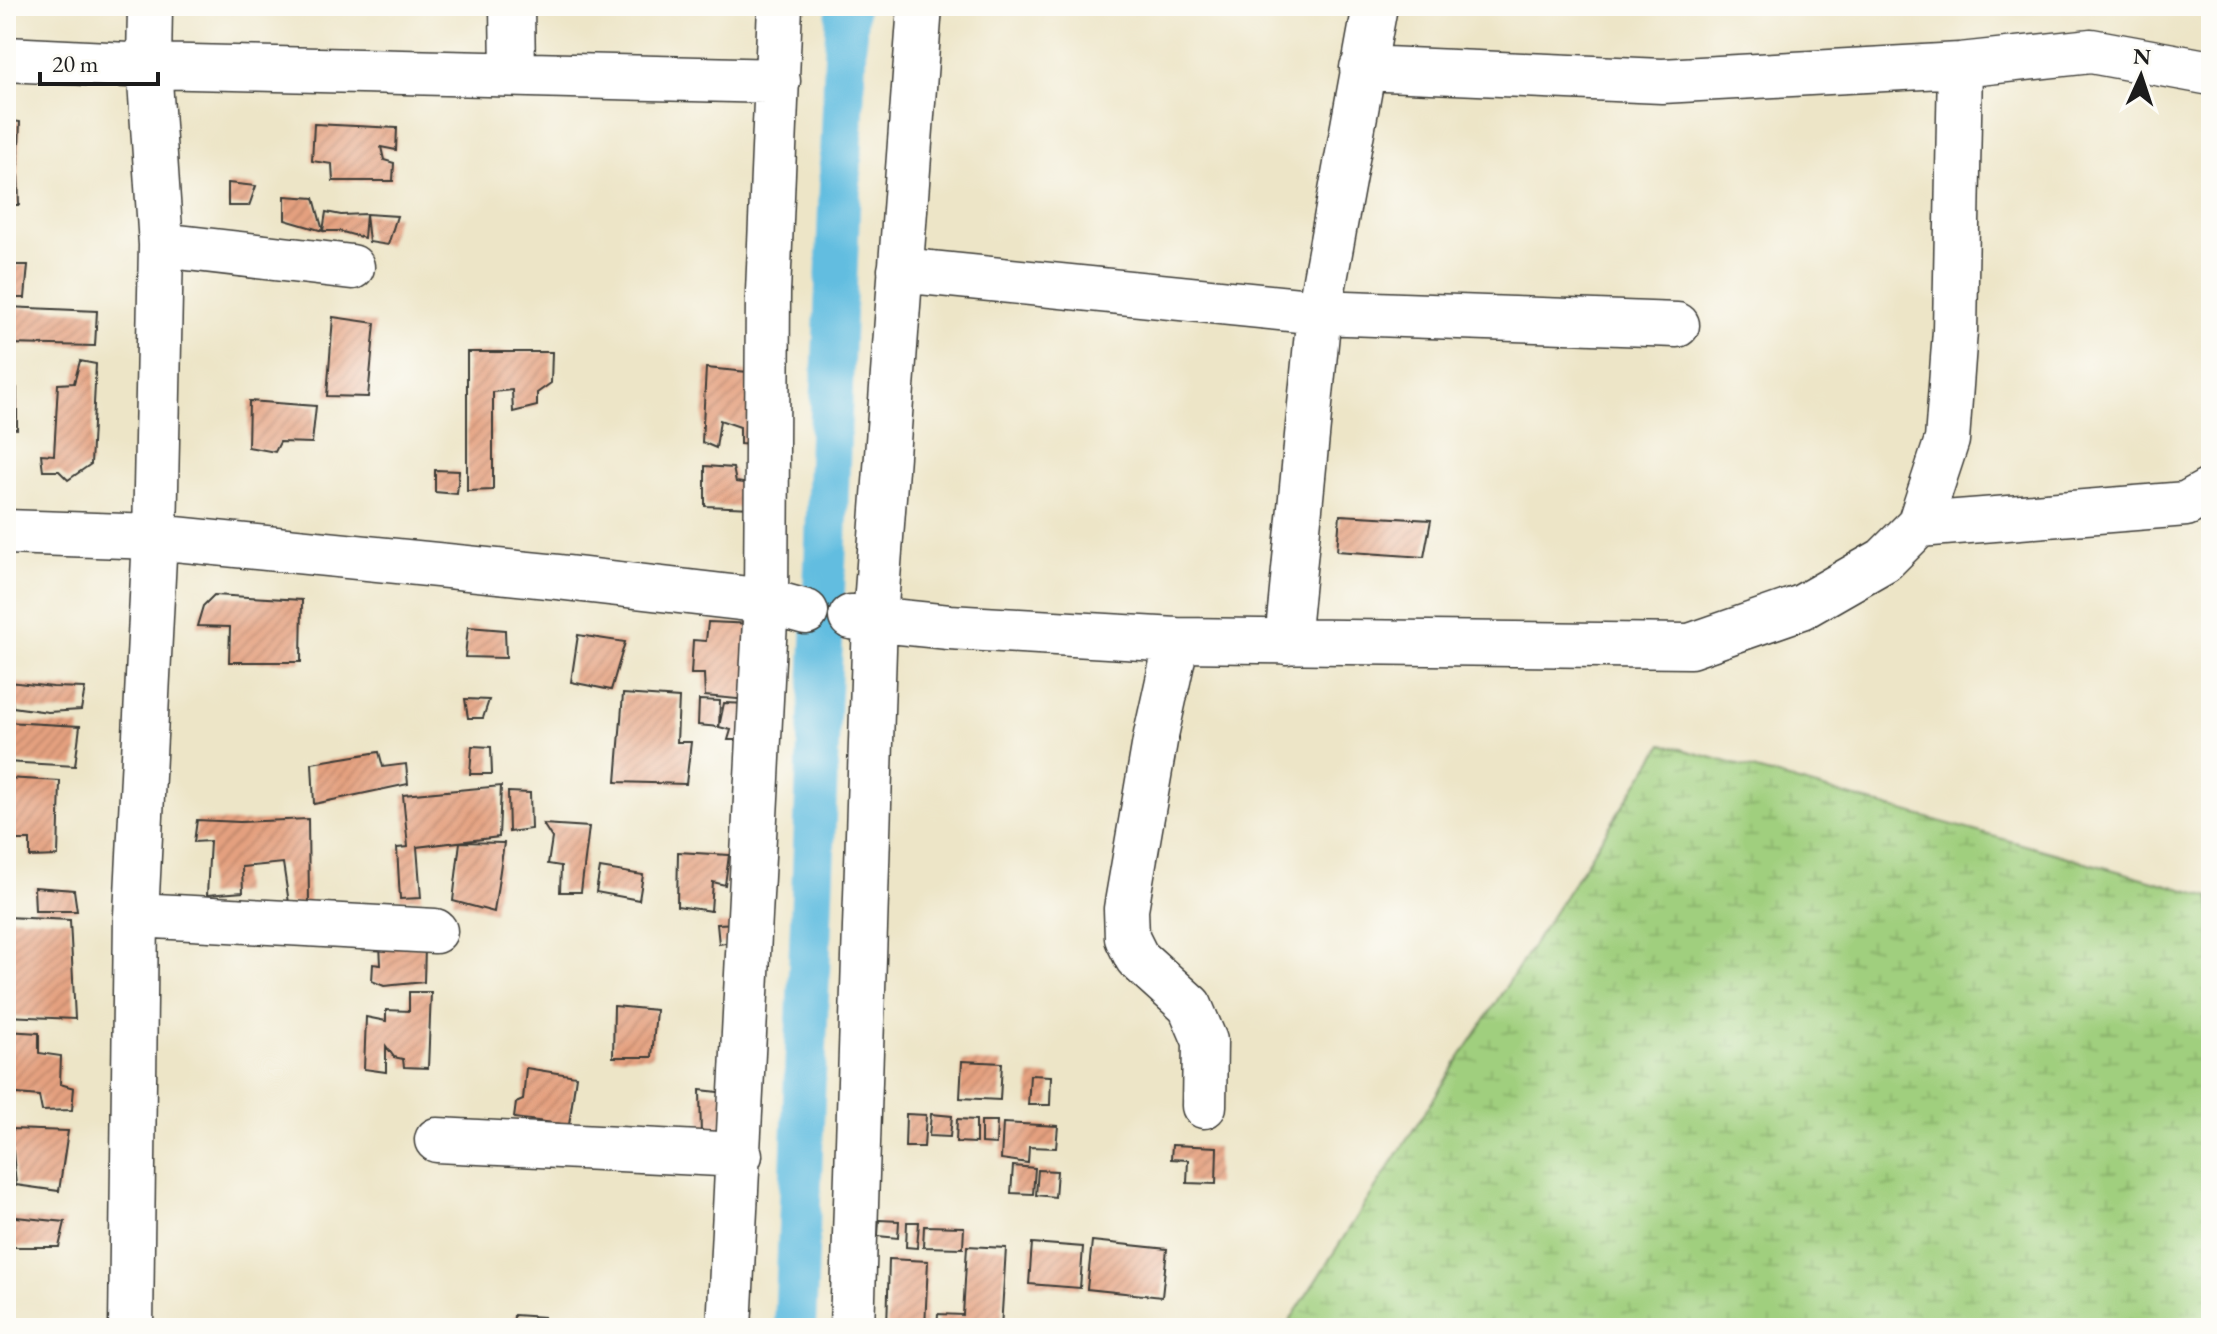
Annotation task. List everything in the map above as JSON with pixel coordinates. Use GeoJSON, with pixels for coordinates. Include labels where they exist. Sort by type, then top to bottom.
{"type":"FeatureCollection","features":[{"type":"Feature","properties":{"kind":"street"},"geometry":{"type":"LineString","coordinates":[[131,1328],[136,915],[155,537],[161,245],[149,66],[150,6]]}},
{"type":"Feature","properties":{"kind":"street"},"geometry":{"type":"LineString","coordinates":[[512,6],[513,74]]}},
{"type":"Feature","properties":{"kind":"street"},"geometry":{"type":"LineString","coordinates":[[729,1328],[740,1155],[786,606],[768,292],[780,6]]}},
{"type":"Feature","properties":{"kind":"street"},"geometry":{"type":"LineString","coordinates":[[852,1328],[863,618],[900,270],[920,6]]}},
{"type":"Feature","properties":{"kind":"street"},"geometry":{"type":"LineString","coordinates":[[1287,642],[1319,312],[1375,6]]}},
{"type":"Feature","properties":{"kind":"street"},"geometry":{"type":"LineString","coordinates":[[1362,68],[1662,81],[1960,65],[2091,51],[2211,73]]}},
{"type":"Feature","properties":{"kind":"street"},"geometry":{"type":"LineString","coordinates":[[6,59],[149,66],[778,81]]}},
{"type":"Feature","properties":{"kind":"street"},"geometry":{"type":"LineString","coordinates":[[863,618],[949,627],[1177,640],[1690,646],[1802,607],[1884,560],[1919,525],[1947,440],[1955,331],[1960,65]]}},
{"type":"Feature","properties":{"kind":"street"},"geometry":{"type":"LineString","coordinates":[[161,245],[352,267]]}},
{"type":"Feature","properties":{"kind":"street"},"geometry":{"type":"LineString","coordinates":[[900,270],[1319,312],[1677,325]]}},
{"type":"Feature","properties":{"kind":"street"},"geometry":{"type":"LineString","coordinates":[[1919,525],[2186,504],[2211,490]]}},
{"type":"Feature","properties":{"kind":"street"},"geometry":{"type":"LineString","coordinates":[[6,532],[155,537],[558,577],[786,606]]}},
{"type":"Feature","properties":{"kind":"street"},"geometry":{"type":"LineString","coordinates":[[1177,640],[1156,735],[1126,909],[1127,938],[1137,958],[1190,1006],[1205,1041],[1204,1106]]}},
{"type":"Feature","properties":{"kind":"street"},"geometry":{"type":"LineString","coordinates":[[136,915],[435,931]]}},
{"type":"Feature","properties":{"kind":"street"},"geometry":{"type":"LineString","coordinates":[[437,1140],[740,1155]]}},
{"type":"Feature","properties":{"kind":"green space"},"geometry":{"type":"Polygon","coordinates":[[[1663,744],[2211,897],[2211,1328],[1285,1328],[1663,744]]]}},
{"type":"Feature","properties":{"kind":"building"},"geometry":{"type":"Polygon","coordinates":[[[6,120],[20,122],[18,172],[6,169],[6,120]]]}},
{"type":"Feature","properties":{"kind":"building"},"geometry":{"type":"Polygon","coordinates":[[[314,124],[397,128],[396,150],[381,147],[384,160],[394,163],[393,181],[333,181],[332,164],[312,161],[314,124]]]}},
{"type":"Feature","properties":{"kind":"building"},"geometry":{"type":"Polygon","coordinates":[[[6,171],[18,172],[19,205],[6,205],[6,171]]]}},
{"type":"Feature","properties":{"kind":"building"},"geometry":{"type":"Polygon","coordinates":[[[228,183],[256,186],[249,206],[228,206],[228,183]]]}},
{"type":"Feature","properties":{"kind":"building"},"geometry":{"type":"Polygon","coordinates":[[[285,196],[314,198],[323,231],[285,220],[285,196]]]}},
{"type":"Feature","properties":{"kind":"building"},"geometry":{"type":"Polygon","coordinates":[[[326,212],[366,214],[364,238],[339,231],[323,231],[326,212]]]}},
{"type":"Feature","properties":{"kind":"building"},"geometry":{"type":"Polygon","coordinates":[[[366,214],[397,216],[388,245],[369,242],[366,214]]]}},
{"type":"Feature","properties":{"kind":"building"},"geometry":{"type":"Polygon","coordinates":[[[6,265],[28,265],[25,298],[6,298],[6,265]]]}},
{"type":"Feature","properties":{"kind":"building"},"geometry":{"type":"Polygon","coordinates":[[[7,307],[97,311],[95,346],[8,344],[7,307]]]}},
{"type":"Feature","properties":{"kind":"building"},"geometry":{"type":"Polygon","coordinates":[[[333,317],[375,323],[368,397],[327,396],[333,317]]]}},
{"type":"Feature","properties":{"kind":"building"},"geometry":{"type":"Polygon","coordinates":[[[467,352],[552,352],[551,383],[537,393],[537,406],[513,412],[512,390],[493,392],[493,490],[467,491],[467,352]]]}},
{"type":"Feature","properties":{"kind":"building"},"geometry":{"type":"Polygon","coordinates":[[[80,361],[96,364],[91,464],[68,480],[59,471],[43,471],[41,454],[54,455],[58,384],[74,383],[80,361]]]}},
{"type":"Feature","properties":{"kind":"building"},"geometry":{"type":"Polygon","coordinates":[[[706,368],[758,373],[753,445],[740,444],[740,427],[720,420],[716,448],[702,442],[706,368]]]}},
{"type":"Feature","properties":{"kind":"building"},"geometry":{"type":"Polygon","coordinates":[[[6,386],[17,388],[17,429],[6,428],[6,386]]]}},
{"type":"Feature","properties":{"kind":"building"},"geometry":{"type":"Polygon","coordinates":[[[249,401],[316,406],[312,443],[280,442],[275,452],[248,447],[249,401]]]}},
{"type":"Feature","properties":{"kind":"building"},"geometry":{"type":"Polygon","coordinates":[[[705,466],[733,468],[736,482],[758,485],[753,508],[705,506],[705,466]]]}},
{"type":"Feature","properties":{"kind":"building"},"geometry":{"type":"Polygon","coordinates":[[[435,470],[459,471],[457,494],[435,492],[435,470]]]}},
{"type":"Feature","properties":{"kind":"building"},"geometry":{"type":"Polygon","coordinates":[[[1340,515],[1431,520],[1424,557],[1337,551],[1340,515]]]}},
{"type":"Feature","properties":{"kind":"building"},"geometry":{"type":"Polygon","coordinates":[[[214,595],[302,600],[301,662],[229,662],[230,627],[197,626],[203,606],[214,595]]]}},
{"type":"Feature","properties":{"kind":"building"},"geometry":{"type":"Polygon","coordinates":[[[708,622],[755,624],[748,700],[705,696],[704,674],[691,674],[693,640],[706,641],[708,622]]]}},
{"type":"Feature","properties":{"kind":"building"},"geometry":{"type":"Polygon","coordinates":[[[468,627],[505,630],[506,658],[465,657],[468,627]]]}},
{"type":"Feature","properties":{"kind":"building"},"geometry":{"type":"Polygon","coordinates":[[[578,635],[625,642],[611,690],[571,682],[578,635]]]}},
{"type":"Feature","properties":{"kind":"building"},"geometry":{"type":"Polygon","coordinates":[[[9,682],[85,688],[81,710],[48,712],[13,707],[9,682]]]}},
{"type":"Feature","properties":{"kind":"building"},"geometry":{"type":"Polygon","coordinates":[[[623,694],[679,698],[677,742],[691,742],[686,784],[616,782],[623,694]]]}},
{"type":"Feature","properties":{"kind":"building"},"geometry":{"type":"Polygon","coordinates":[[[465,699],[489,700],[483,718],[468,718],[465,699]]]}},
{"type":"Feature","properties":{"kind":"building"},"geometry":{"type":"Polygon","coordinates":[[[699,700],[720,701],[719,727],[698,725],[699,700]]]}},
{"type":"Feature","properties":{"kind":"building"},"geometry":{"type":"Polygon","coordinates":[[[724,703],[750,704],[749,740],[728,740],[731,730],[719,727],[724,703]]]}},
{"type":"Feature","properties":{"kind":"building"},"geometry":{"type":"Polygon","coordinates":[[[6,722],[80,726],[75,766],[6,762],[6,722]]]}},
{"type":"Feature","properties":{"kind":"building"},"geometry":{"type":"Polygon","coordinates":[[[472,746],[491,747],[492,774],[470,774],[472,746]]]}},
{"type":"Feature","properties":{"kind":"building"},"geometry":{"type":"Polygon","coordinates":[[[379,752],[383,767],[406,764],[408,784],[314,804],[312,763],[379,752]]]}},
{"type":"Feature","properties":{"kind":"building"},"geometry":{"type":"Polygon","coordinates":[[[6,778],[60,781],[58,856],[30,857],[30,840],[6,840],[6,778]]]}},
{"type":"Feature","properties":{"kind":"building"},"geometry":{"type":"Polygon","coordinates":[[[501,786],[499,837],[417,847],[421,898],[400,899],[397,848],[408,847],[403,795],[501,786]]]}},
{"type":"Feature","properties":{"kind":"building"},"geometry":{"type":"Polygon","coordinates":[[[508,792],[530,793],[531,829],[509,832],[508,792]]]}},
{"type":"Feature","properties":{"kind":"building"},"geometry":{"type":"Polygon","coordinates":[[[308,819],[309,904],[289,903],[283,863],[242,867],[243,892],[207,895],[210,841],[194,842],[197,820],[308,819]]]}},
{"type":"Feature","properties":{"kind":"building"},"geometry":{"type":"Polygon","coordinates":[[[543,824],[589,827],[581,892],[560,892],[561,866],[548,864],[552,838],[543,824]]]}},
{"type":"Feature","properties":{"kind":"building"},"geometry":{"type":"Polygon","coordinates":[[[460,842],[504,843],[494,912],[453,901],[460,842]]]}},
{"type":"Feature","properties":{"kind":"building"},"geometry":{"type":"Polygon","coordinates":[[[678,852],[729,855],[725,885],[713,882],[711,911],[677,906],[678,852]]]}},
{"type":"Feature","properties":{"kind":"building"},"geometry":{"type":"Polygon","coordinates":[[[600,868],[643,875],[639,900],[596,892],[600,868]]]}},
{"type":"Feature","properties":{"kind":"building"},"geometry":{"type":"Polygon","coordinates":[[[34,887],[74,890],[77,911],[35,911],[34,887]]]}},
{"type":"Feature","properties":{"kind":"building"},"geometry":{"type":"Polygon","coordinates":[[[6,917],[70,920],[75,1019],[6,1016],[6,917]]]}},
{"type":"Feature","properties":{"kind":"building"},"geometry":{"type":"Polygon","coordinates":[[[740,923],[738,941],[719,944],[717,924],[740,923]]]}},
{"type":"Feature","properties":{"kind":"building"},"geometry":{"type":"Polygon","coordinates":[[[380,944],[425,947],[424,982],[384,986],[372,981],[373,964],[381,965],[380,944]]]}},
{"type":"Feature","properties":{"kind":"building"},"geometry":{"type":"Polygon","coordinates":[[[409,992],[431,992],[428,1068],[404,1067],[403,1059],[394,1057],[386,1046],[386,1072],[364,1069],[366,1017],[386,1021],[386,1010],[409,1011],[409,992]]]}},
{"type":"Feature","properties":{"kind":"building"},"geometry":{"type":"Polygon","coordinates":[[[614,1006],[656,1010],[652,1057],[613,1057],[614,1006]]]}},
{"type":"Feature","properties":{"kind":"building"},"geometry":{"type":"Polygon","coordinates":[[[6,1031],[39,1033],[39,1053],[61,1056],[60,1084],[74,1088],[72,1110],[42,1111],[39,1096],[6,1093],[6,1031]]]}},
{"type":"Feature","properties":{"kind":"building"},"geometry":{"type":"Polygon","coordinates":[[[962,1061],[1002,1063],[1000,1100],[960,1098],[962,1061]]]}},
{"type":"Feature","properties":{"kind":"building"},"geometry":{"type":"Polygon","coordinates":[[[526,1068],[576,1076],[569,1125],[514,1118],[516,1103],[523,1100],[526,1068]]]}},
{"type":"Feature","properties":{"kind":"building"},"geometry":{"type":"Polygon","coordinates":[[[1030,1075],[1051,1076],[1050,1105],[1028,1105],[1030,1075]]]}},
{"type":"Feature","properties":{"kind":"building"},"geometry":{"type":"Polygon","coordinates":[[[700,1090],[727,1093],[720,1139],[701,1136],[700,1090]]]}},
{"type":"Feature","properties":{"kind":"building"},"geometry":{"type":"Polygon","coordinates":[[[906,1114],[926,1115],[924,1147],[905,1147],[906,1114]]]}},
{"type":"Feature","properties":{"kind":"building"},"geometry":{"type":"Polygon","coordinates":[[[931,1114],[952,1116],[950,1137],[929,1136],[931,1114]]]}},
{"type":"Feature","properties":{"kind":"building"},"geometry":{"type":"Polygon","coordinates":[[[957,1119],[976,1120],[976,1143],[956,1142],[957,1119]]]}},
{"type":"Feature","properties":{"kind":"building"},"geometry":{"type":"Polygon","coordinates":[[[981,1121],[997,1121],[996,1144],[981,1143],[981,1121]]]}},
{"type":"Feature","properties":{"kind":"building"},"geometry":{"type":"Polygon","coordinates":[[[1003,1123],[1058,1126],[1056,1148],[1029,1147],[1028,1163],[1001,1159],[1003,1123]]]}},
{"type":"Feature","properties":{"kind":"building"},"geometry":{"type":"Polygon","coordinates":[[[11,1129],[68,1131],[59,1191],[16,1185],[11,1129]]]}},
{"type":"Feature","properties":{"kind":"building"},"geometry":{"type":"Polygon","coordinates":[[[1172,1145],[1217,1147],[1216,1184],[1187,1183],[1188,1160],[1171,1159],[1172,1145]]]}},
{"type":"Feature","properties":{"kind":"building"},"geometry":{"type":"Polygon","coordinates":[[[1013,1166],[1035,1168],[1033,1194],[1011,1193],[1013,1166]]]}},
{"type":"Feature","properties":{"kind":"building"},"geometry":{"type":"Polygon","coordinates":[[[1038,1170],[1057,1171],[1055,1197],[1036,1195],[1038,1170]]]}},
{"type":"Feature","properties":{"kind":"building"},"geometry":{"type":"Polygon","coordinates":[[[6,1216],[65,1222],[59,1247],[12,1247],[6,1216]]]}},
{"type":"Feature","properties":{"kind":"building"},"geometry":{"type":"Polygon","coordinates":[[[879,1220],[899,1221],[898,1238],[878,1236],[879,1220]]]}},
{"type":"Feature","properties":{"kind":"building"},"geometry":{"type":"Polygon","coordinates":[[[907,1222],[919,1222],[917,1248],[906,1247],[907,1222]]]}},
{"type":"Feature","properties":{"kind":"building"},"geometry":{"type":"Polygon","coordinates":[[[924,1226],[964,1227],[963,1248],[923,1247],[924,1226]]]}},
{"type":"Feature","properties":{"kind":"building"},"geometry":{"type":"Polygon","coordinates":[[[1092,1241],[1167,1249],[1162,1297],[1087,1289],[1092,1241]]]}},
{"type":"Feature","properties":{"kind":"building"},"geometry":{"type":"Polygon","coordinates":[[[1032,1243],[1083,1247],[1080,1288],[1029,1284],[1032,1243]]]}},
{"type":"Feature","properties":{"kind":"building"},"geometry":{"type":"Polygon","coordinates":[[[967,1246],[1006,1248],[1001,1328],[937,1328],[938,1314],[963,1315],[967,1246]]]}},
{"type":"Feature","properties":{"kind":"building"},"geometry":{"type":"Polygon","coordinates":[[[6,1258],[12,1259],[8,1288],[6,1288],[6,1258]]]}},
{"type":"Feature","properties":{"kind":"building"},"geometry":{"type":"Polygon","coordinates":[[[889,1259],[928,1261],[925,1328],[887,1328],[889,1259]]]}},
{"type":"Feature","properties":{"kind":"building"},"geometry":{"type":"Polygon","coordinates":[[[514,1315],[544,1317],[543,1328],[513,1328],[514,1315]]]}},
{"type":"Feature","properties":{"kind":"waterway"},"geometry":{"type":"LineString","coordinates":[[795,1328],[847,6]]}}]}
